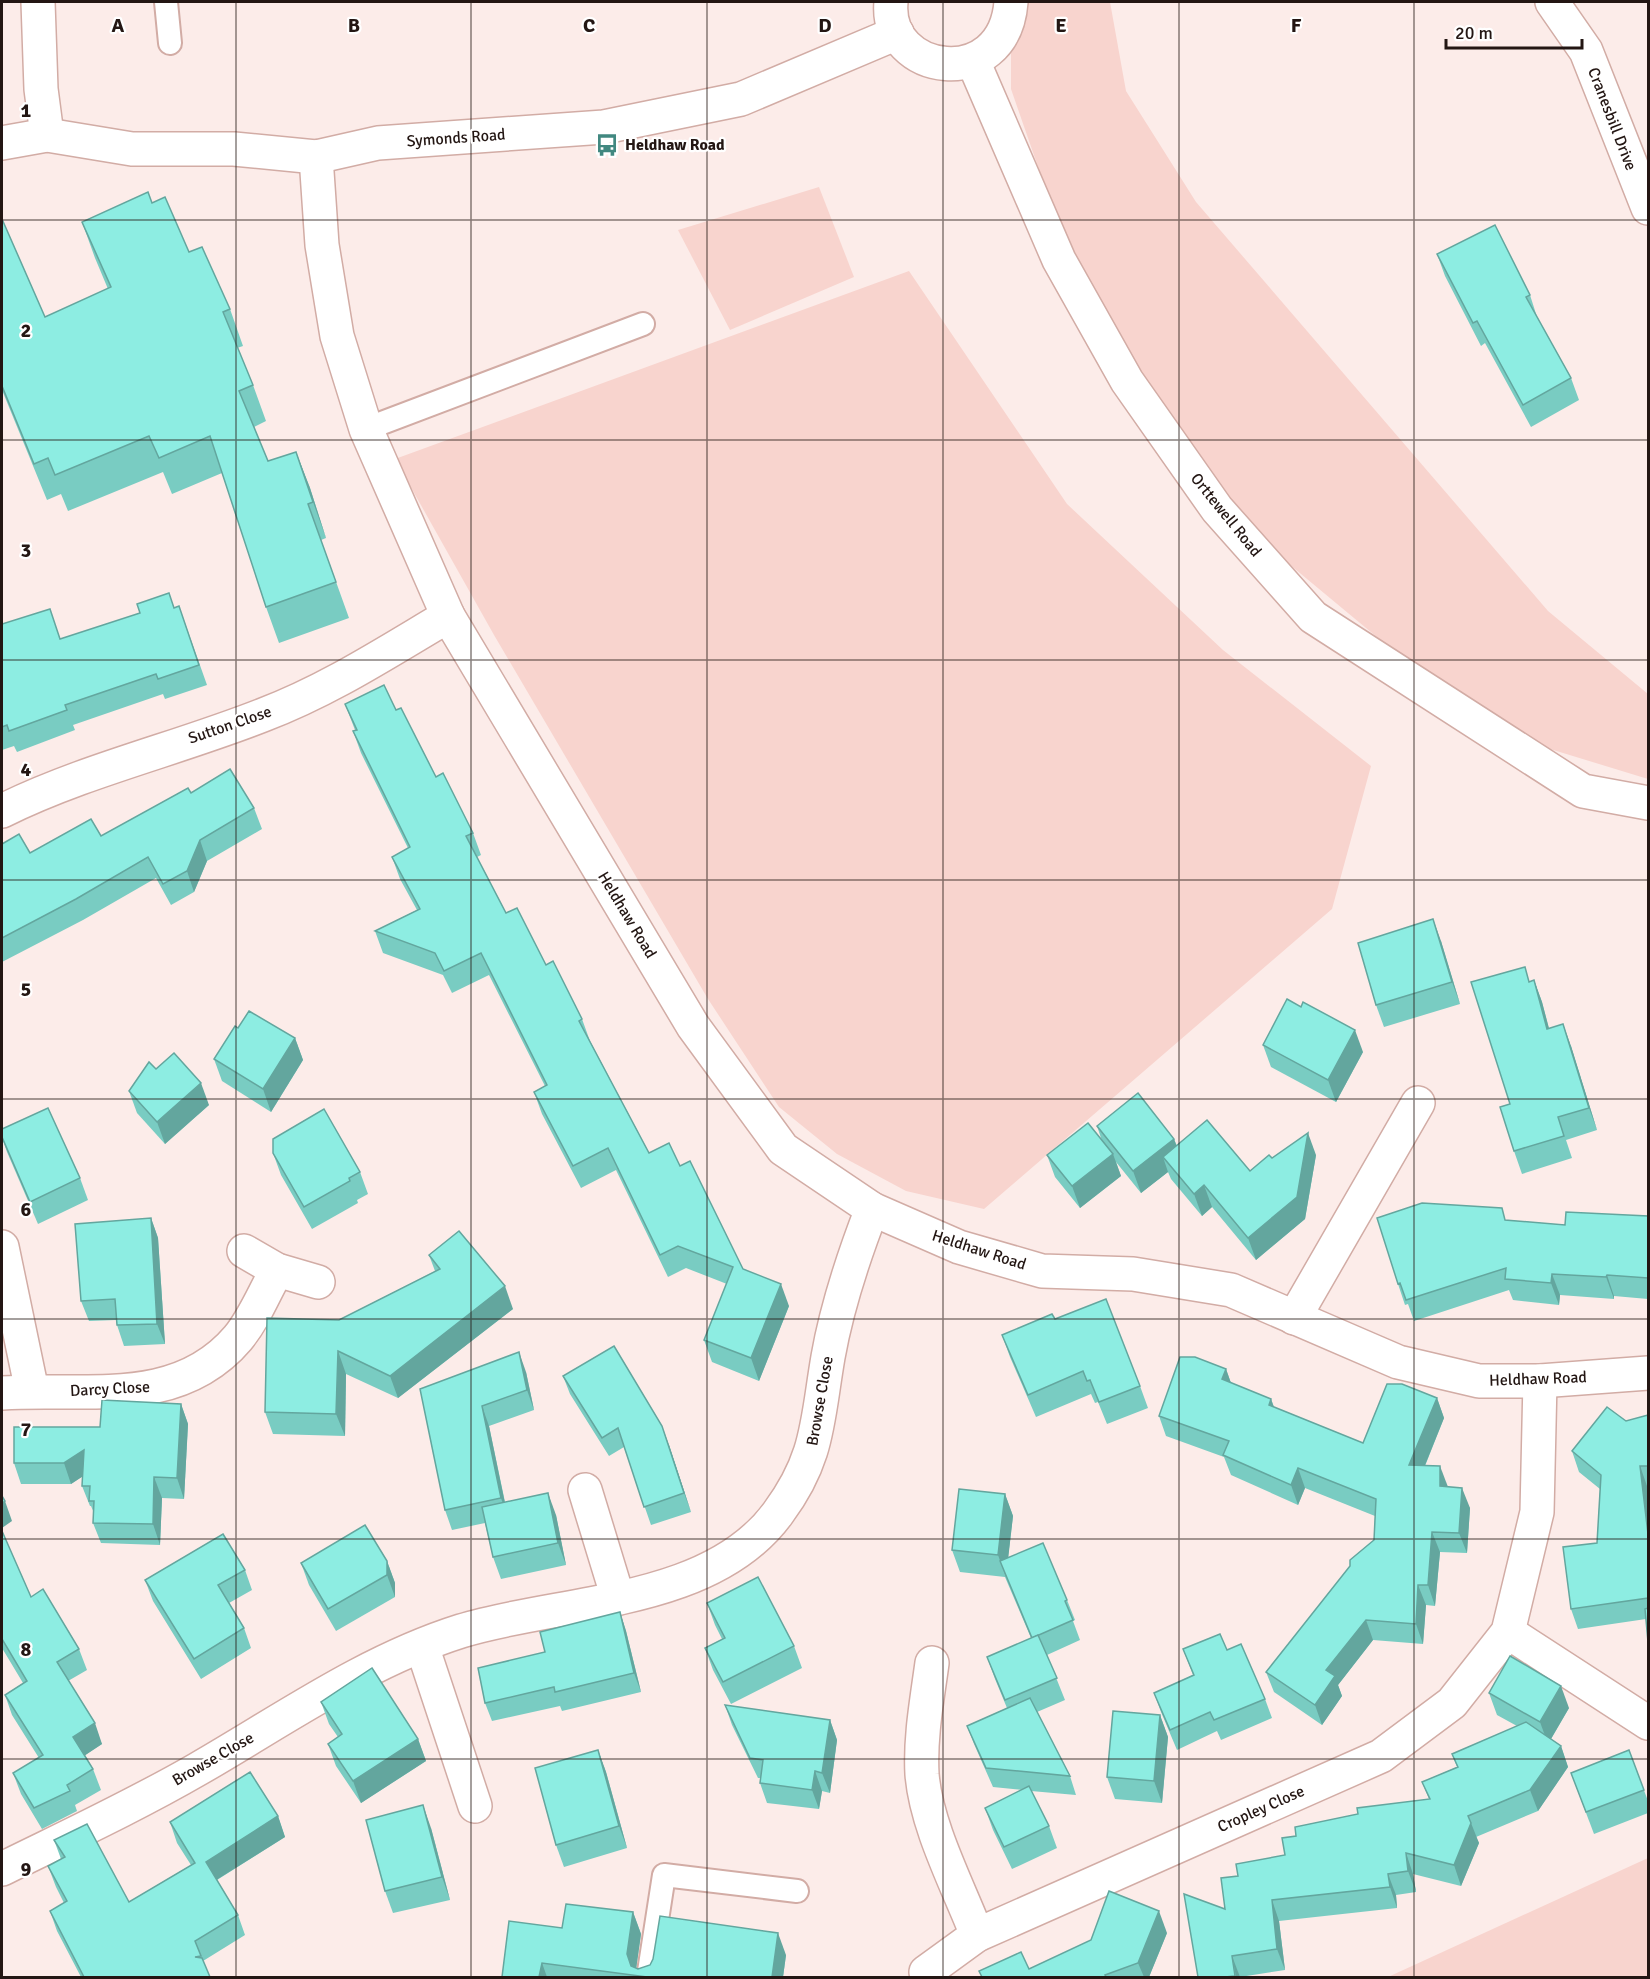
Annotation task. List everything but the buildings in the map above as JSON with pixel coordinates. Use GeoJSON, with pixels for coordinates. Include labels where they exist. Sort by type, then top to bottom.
{"type":"FeatureCollection","features":[{"type":"Feature","properties":{"kind":"street"},"geometry":{"type":"LineString","coordinates":[[38,2],[41,89],[47,135]]}},
{"type":"Feature","properties":{"kind":"street"},"geometry":{"type":"LineString","coordinates":[[894,17],[911,50],[930,61],[951,64],[973,61],[990,50],[1002,36],[1010,18],[1011,2]]}},
{"type":"Feature","properties":{"kind":"street","name":"Cranesbill Drive"},"geometry":{"type":"LineString","coordinates":[[1552,2],[1586,51],[1648,208]]}},
{"type":"Feature","properties":{"kind":"street","name":"Symonds Road"},"geometry":{"type":"LineString","coordinates":[[2,143],[47,135],[132,149],[234,148],[316,157],[378,143],[604,127],[741,99],[894,17]]}},
{"type":"Feature","properties":{"kind":"street","name":"Orttewell Road"},"geometry":{"type":"LineString","coordinates":[[973,61],[1059,260],[1127,381],[1217,509],[1313,617],[1583,791],[1648,803]]}},
{"type":"Feature","properties":{"kind":"street","name":"Heldhaw Road"},"geometry":{"type":"LineString","coordinates":[[316,157],[322,245],[337,336],[366,429],[448,616],[693,1026],[783,1149],[872,1209],[959,1247],[1042,1271],[1133,1274],[1231,1290],[1398,1362],[1479,1381],[1540,1381],[1648,1373]]}},
{"type":"Feature","properties":{"kind":"street","name":"Sutton Close"},"geometry":{"type":"LineString","coordinates":[[2,811],[31,796],[111,766],[262,716],[327,688],[448,616]]}},
{"type":"Feature","properties":{"kind":"street"},"geometry":{"type":"LineString","coordinates":[[1294,1318],[1418,1103]]}},
{"type":"Feature","properties":{"kind":"street","name":"Browse Close"},"geometry":{"type":"LineString","coordinates":[[2,1869],[195,1771],[354,1677],[422,1646],[463,1630],[618,1598],[684,1581],[739,1551],[777,1516],[806,1472],[820,1421],[828,1356],[848,1270],[872,1209]]}},
{"type":"Feature","properties":{"kind":"street","name":"Darcy Close"},"geometry":{"type":"LineString","coordinates":[[2,1247],[16,1392],[129,1392],[165,1386],[203,1368],[238,1337],[277,1270]]}},
{"type":"Feature","properties":{"kind":"street"},"geometry":{"type":"LineString","coordinates":[[244,1251],[277,1270],[318,1282]]}},
{"type":"Feature","properties":{"kind":"street","name":"Cropley Close"},"geometry":{"type":"LineString","coordinates":[[926,1972],[977,1935],[1381,1756],[1452,1703],[1508,1632],[1537,1512],[1540,1381]]}},
{"type":"Feature","properties":{"kind":"street"},"geometry":{"type":"LineString","coordinates":[[585,1490],[618,1598]]}},
{"type":"Feature","properties":{"kind":"street"},"geometry":{"type":"LineString","coordinates":[[1508,1632],[1648,1723]]}},
{"type":"Feature","properties":{"kind":"street"},"geometry":{"type":"LineString","coordinates":[[422,1646],[475,1806]]}},
{"type":"Feature","properties":{"kind":"street"},"geometry":{"type":"LineString","coordinates":[[932,1663],[921,1746],[922,1776],[930,1815],[977,1935]]}},
{"type":"Feature","properties":{"kind":"lane"},"geometry":{"type":"LineString","coordinates":[[166,2],[170,43]]}},
{"type":"Feature","properties":{"kind":"lane"},"geometry":{"type":"LineString","coordinates":[[366,429],[643,324]]}},
{"type":"Feature","properties":{"kind":"lane"},"geometry":{"type":"LineString","coordinates":[[648,1977],[664,1875],[797,1891]]}},
{"type":"Feature","properties":{"kind":"shaded area"},"geometry":{"type":"Polygon","coordinates":[[[1003,2],[1110,2],[1126,91],[1196,202],[1548,611],[1648,694],[1648,779],[1550,749],[1419,672],[1259,539],[1142,380],[1059,227],[1011,89],[1011,34],[1003,2]]]}},
{"type":"Feature","properties":{"kind":"shaded area"},"geometry":{"type":"Polygon","coordinates":[[[819,187],[854,277],[730,330],[678,230],[819,187]]]}},
{"type":"Feature","properties":{"kind":"shaded area"},"geometry":{"type":"Polygon","coordinates":[[[909,271],[1067,504],[1223,650],[1371,766],[1332,909],[984,1209],[906,1191],[837,1154],[779,1107],[708,999],[494,635],[395,459],[909,271]]]}},
{"type":"Feature","properties":{"kind":"shaded area"},"geometry":{"type":"Polygon","coordinates":[[[1648,1858],[1648,1977],[1388,1977],[1648,1858]]]}},
{"type":"Feature","properties":{"kind":"place","name":"Heldhaw Road"},"geometry":{"type":"Point","coordinates":[607,145]}}]}
